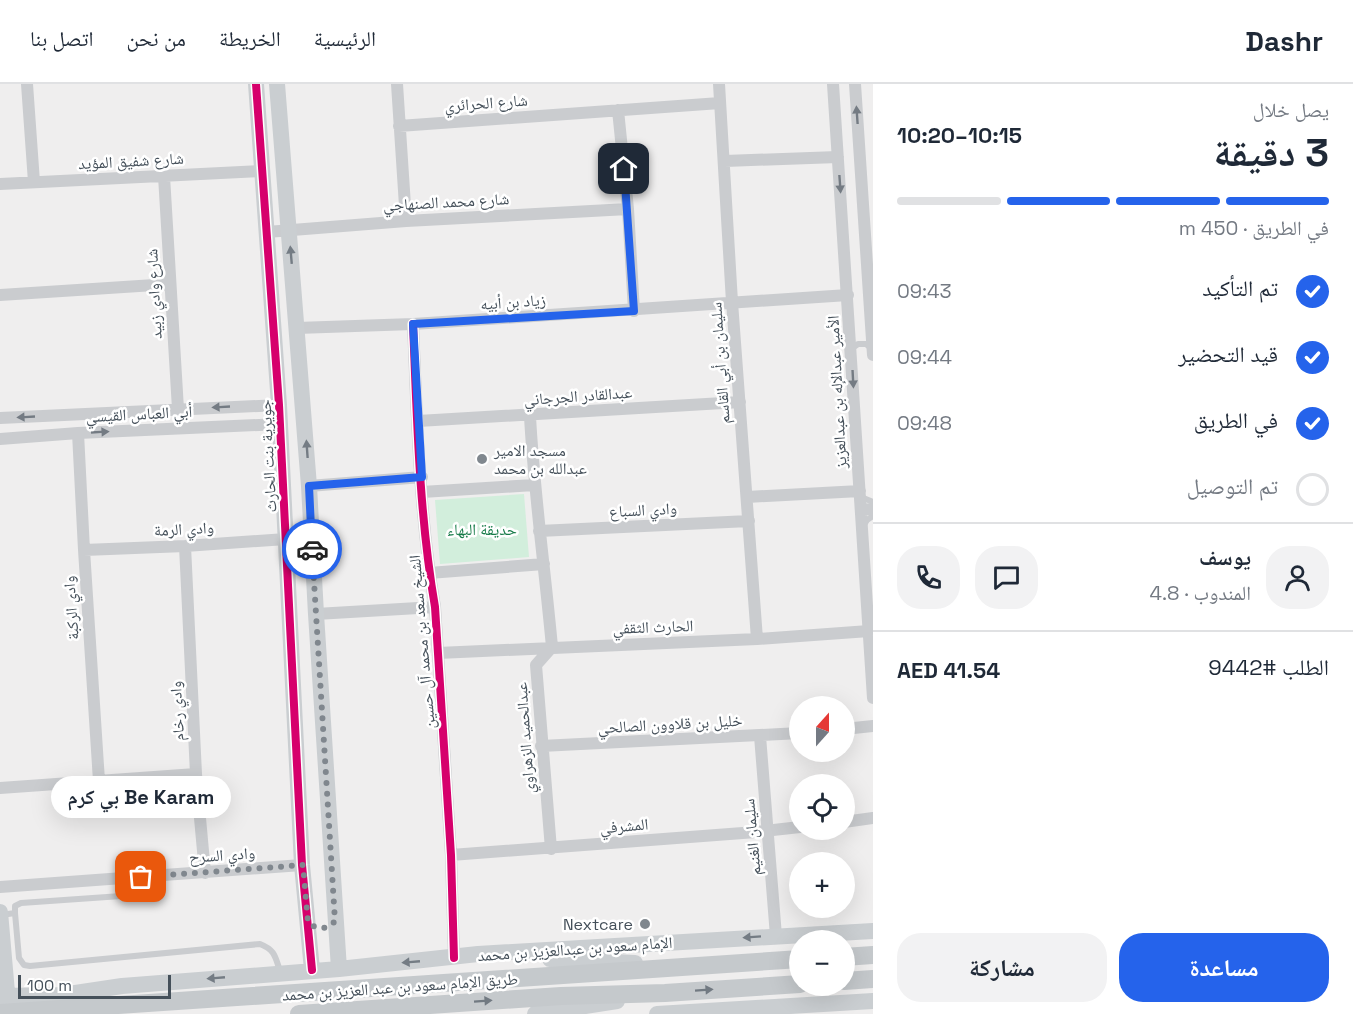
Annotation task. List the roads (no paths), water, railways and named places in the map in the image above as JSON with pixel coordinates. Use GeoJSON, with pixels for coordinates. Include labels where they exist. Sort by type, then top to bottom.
{"type":"FeatureCollection","features":[{"type":"Feature","properties":{"kind":"main road"},"geometry":{"type":"LineString","coordinates":[[855,956],[873,955]]}},
{"type":"Feature","properties":{"kind":"main road","name":"طريق الإمام سعود بن عبد العزيز بن محمد"},"geometry":{"type":"LineString","coordinates":[[0,1013],[789,960]]}},
{"type":"Feature","properties":{"kind":"main road"},"geometry":{"type":"LineString","coordinates":[[855,980],[873,979]]}},
{"type":"Feature","properties":{"kind":"main road","name":"طريق الإمام سعود بن عبد العزيز بن محمد"},"geometry":{"type":"LineString","coordinates":[[298,1014],[561,996],[665,993],[789,985]]}},
{"type":"Feature","properties":{"kind":"street"},"geometry":{"type":"LineString","coordinates":[[27,84],[34,182]]}},
{"type":"Feature","properties":{"kind":"street","name":"جويرية بنت الحارث"},"geometry":{"type":"LineString","coordinates":[[256,84],[279,405],[303,865],[312,970]]}},
{"type":"Feature","properties":{"kind":"street"},"geometry":{"type":"LineString","coordinates":[[277,84],[309,486],[339,969]]}},
{"type":"Feature","properties":{"kind":"street"},"geometry":{"type":"LineString","coordinates":[[397,84],[406,221]]}},
{"type":"Feature","properties":{"kind":"street","name":"سليمان بن أبي القاسم"},"geometry":{"type":"LineString","coordinates":[[719,84],[732,302],[757,639]]}},
{"type":"Feature","properties":{"kind":"street","name":"الأمير عبدالإله بن عبدالعزيز"},"geometry":{"type":"LineString","coordinates":[[833,84],[860,494],[867,509],[862,527],[873,698]]}},
{"type":"Feature","properties":{"kind":"street"},"geometry":{"type":"LineString","coordinates":[[855,84],[873,355]]}},
{"type":"Feature","properties":{"kind":"street","name":"شارع الحرائري"},"geometry":{"type":"LineString","coordinates":[[399,126],[720,103]]}},
{"type":"Feature","properties":{"kind":"street"},"geometry":{"type":"LineString","coordinates":[[618,110],[628,209],[634,311]]}},
{"type":"Feature","properties":{"kind":"street"},"geometry":{"type":"LineString","coordinates":[[725,161],[838,157]]}},
{"type":"Feature","properties":{"kind":"street","name":"شارع شفيق المؤيد"},"geometry":{"type":"LineString","coordinates":[[0,184],[262,171]]}},
{"type":"Feature","properties":{"kind":"street","name":"شارع وادي زبيد"},"geometry":{"type":"LineString","coordinates":[[164,176],[178,409]]}},
{"type":"Feature","properties":{"kind":"street","name":"شارع محمد الصنهاجي"},"geometry":{"type":"LineString","coordinates":[[267,232],[406,221],[628,209]]}},
{"type":"Feature","properties":{"kind":"street"},"geometry":{"type":"LineString","coordinates":[[873,252],[871,255],[873,260]]}},
{"type":"Feature","properties":{"kind":"street"},"geometry":{"type":"LineString","coordinates":[[0,295],[170,284]]}},
{"type":"Feature","properties":{"kind":"street","name":"زياد بن أبيه"},"geometry":{"type":"LineString","coordinates":[[297,328],[413,324],[634,311],[848,295]]}},
{"type":"Feature","properties":{"kind":"street","name":"الشيخ سعد بن محمد آل حسين"},"geometry":{"type":"LineString","coordinates":[[413,324],[422,492],[438,653],[451,855],[454,958]]}},
{"type":"Feature","properties":{"kind":"street","name":"عبدالقادر الجرجاني"},"geometry":{"type":"LineString","coordinates":[[418,421],[740,402]]}},
{"type":"Feature","properties":{"kind":"street","name":"أبي العباس القيسي"},"geometry":{"type":"LineString","coordinates":[[0,418],[279,405]]}},
{"type":"Feature","properties":{"kind":"street"},"geometry":{"type":"LineString","coordinates":[[249,406],[257,408],[262,416],[251,426]]}},
{"type":"Feature","properties":{"kind":"street"},"geometry":{"type":"LineString","coordinates":[[530,416],[534,485],[552,647]]}},
{"type":"Feature","properties":{"kind":"street","name":"أبي العباس القيسي"},"geometry":{"type":"LineString","coordinates":[[1,439],[78,433],[280,424]]}},
{"type":"Feature","properties":{"kind":"street","name":"وادي الركبة"},"geometry":{"type":"LineString","coordinates":[[78,433],[99,781]]}},
{"type":"Feature","properties":{"kind":"street"},"geometry":{"type":"LineString","coordinates":[[309,486],[422,477]]}},
{"type":"Feature","properties":{"kind":"street"},"geometry":{"type":"LineString","coordinates":[[422,492],[534,485]]}},
{"type":"Feature","properties":{"kind":"street"},"geometry":{"type":"LineString","coordinates":[[747,497],[860,494]]}},
{"type":"Feature","properties":{"kind":"street","name":"وادي السباع"},"geometry":{"type":"LineString","coordinates":[[539,531],[749,521]]}},
{"type":"Feature","properties":{"kind":"street","name":"وادي الرمة"},"geometry":{"type":"LineString","coordinates":[[84,550],[286,539]]}},
{"type":"Feature","properties":{"kind":"street","name":"وادي رخام"},"geometry":{"type":"LineString","coordinates":[[185,546],[196,774],[205,873]]}},
{"type":"Feature","properties":{"kind":"street"},"geometry":{"type":"LineString","coordinates":[[429,573],[544,564]]}},
{"type":"Feature","properties":{"kind":"street"},"geometry":{"type":"LineString","coordinates":[[288,595],[298,605],[307,604],[315,595]]}},
{"type":"Feature","properties":{"kind":"street"},"geometry":{"type":"LineString","coordinates":[[290,623],[294,613],[302,610],[316,617],[435,607]]}},
{"type":"Feature","properties":{"kind":"street","name":"الحارث الثقفي"},"geometry":{"type":"LineString","coordinates":[[438,653],[757,639],[869,631]]}},
{"type":"Feature","properties":{"kind":"street","name":"عبدالحميد الزهراوي"},"geometry":{"type":"LineString","coordinates":[[550,849],[536,665],[552,647]]}},
{"type":"Feature","properties":{"kind":"street"},"geometry":{"type":"LineString","coordinates":[[855,728],[873,726]]}},
{"type":"Feature","properties":{"kind":"street","name":"خليل بن قلاوون الصالحي"},"geometry":{"type":"LineString","coordinates":[[541,746],[789,734]]}},
{"type":"Feature","properties":{"kind":"street","name":"سليمان الغنيم"},"geometry":{"type":"LineString","coordinates":[[760,736],[776,936]]}},
{"type":"Feature","properties":{"kind":"street"},"geometry":{"type":"LineString","coordinates":[[0,788],[196,774]]}},
{"type":"Feature","properties":{"kind":"street"},"geometry":{"type":"LineString","coordinates":[[855,820],[873,818]]}},
{"type":"Feature","properties":{"kind":"street","name":"المشرفي"},"geometry":{"type":"LineString","coordinates":[[451,855],[789,828]]}},
{"type":"Feature","properties":{"kind":"street","name":"وادي السرح"},"geometry":{"type":"LineString","coordinates":[[0,887],[303,865]]}},
{"type":"Feature","properties":{"kind":"street"},"geometry":{"type":"LineString","coordinates":[[5,913],[4,995],[9,1014]]}},
{"type":"Feature","properties":{"kind":"street"},"geometry":{"type":"LineString","coordinates":[[308,922],[315,927],[322,928],[332,925],[335,921]]}},
{"type":"Feature","properties":{"kind":"street","name":"الإمام سعود بن عبدالعزيز بن محمد"},"geometry":{"type":"LineString","coordinates":[[4,995],[62,995],[122,986],[339,969],[478,954],[873,931]]}},
{"type":"Feature","properties":{"kind":"street"},"geometry":{"type":"LineString","coordinates":[[478,954],[619,963],[738,962]]}},
{"type":"Feature","properties":{"kind":"street"},"geometry":{"type":"LineString","coordinates":[[0,977],[5,960]]}},
{"type":"Feature","properties":{"kind":"street","name":"الإمام سعود بن عبدالعزيز بن محمد"},"geometry":{"type":"LineString","coordinates":[[5,960],[19,985],[27,990],[62,995]]}},
{"type":"Feature","properties":{"kind":"street"},"geometry":{"type":"LineString","coordinates":[[97,1014],[98,1000],[105,991],[122,986]]}},
{"type":"Feature","properties":{"kind":"street"},"geometry":{"type":"LineString","coordinates":[[535,1014],[665,993]]}},
{"type":"Feature","properties":{"kind":"street"},"geometry":{"type":"LineString","coordinates":[[657,1014],[765,1011],[873,1001]]}},
{"type":"Feature","properties":{"kind":"lane"},"geometry":{"type":"LineString","coordinates":[[850,334],[864,340],[872,335]]}},
{"type":"Feature","properties":{"kind":"lane"},"geometry":{"type":"LineString","coordinates":[[851,349],[854,345],[866,344],[873,349]]}},
{"type":"Feature","properties":{"kind":"lane"},"geometry":{"type":"LineString","coordinates":[[860,494],[865,501],[873,502]]}},
{"type":"Feature","properties":{"kind":"lane"},"geometry":{"type":"LineString","coordinates":[[862,527],[873,516]]}},
{"type":"Feature","properties":{"kind":"lane"},"geometry":{"type":"LineString","coordinates":[[150,894],[21,903],[5,913],[19,958],[24,965],[260,944],[270,948],[275,954],[280,973]]}},
{"type":"Feature","properties":{"kind":"place","name":"مسجد الامير عبدالله بن محمد"},"geometry":{"type":"Point","coordinates":[482,459]}},
{"type":"Feature","properties":{"kind":"place","name":"Be Karam بي كرم"},"geometry":{"type":"Point","coordinates":[141,877]}},
{"type":"Feature","properties":{"kind":"place","name":"Nextcare"},"geometry":{"type":"Point","coordinates":[645,924]}},
{"type":"Feature","properties":{"kind":"park label","name":"حديقة البهاء"},"geometry":{"type":"Point","coordinates":[482,529]}}]}
